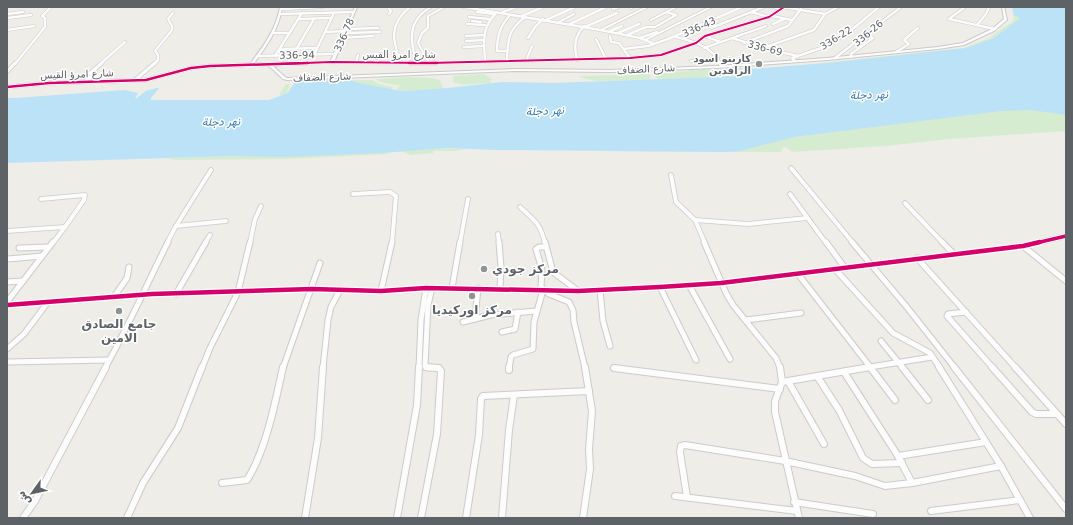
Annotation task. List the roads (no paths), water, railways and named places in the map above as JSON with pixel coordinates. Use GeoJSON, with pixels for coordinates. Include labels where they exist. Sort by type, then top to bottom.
{"type":"FeatureCollection","features":[{"type":"Feature","properties":{"kind":"street"},"geometry":{"type":"LineString","coordinates":[[7,72],[20,60],[45,27],[45,18],[42,16],[51,7]]}},
{"type":"Feature","properties":{"kind":"street"},"geometry":{"type":"LineString","coordinates":[[251,65],[273,33],[281,14],[281,8],[323,7],[320,13]]}},
{"type":"Feature","properties":{"kind":"street","name":"336-78"},"geometry":{"type":"LineString","coordinates":[[332,62],[356,7]]}},
{"type":"Feature","properties":{"kind":"street"},"geometry":{"type":"LineString","coordinates":[[388,7],[391,11],[389,14]]}},
{"type":"Feature","properties":{"kind":"street"},"geometry":{"type":"LineString","coordinates":[[401,62],[395,48],[394,26],[398,16],[410,7]]}},
{"type":"Feature","properties":{"kind":"street"},"geometry":{"type":"LineString","coordinates":[[417,62],[411,48],[411,35],[416,26],[416,18],[422,12],[431,7]]}},
{"type":"Feature","properties":{"kind":"street"},"geometry":{"type":"LineString","coordinates":[[429,62],[418,43],[422,33],[428,28],[428,16],[444,7]]}},
{"type":"Feature","properties":{"kind":"street"},"geometry":{"type":"LineString","coordinates":[[464,7],[478,11],[502,13],[585,26],[640,38],[654,44]]}},
{"type":"Feature","properties":{"kind":"street"},"geometry":{"type":"LineString","coordinates":[[478,11],[482,7]]}},
{"type":"Feature","properties":{"kind":"street"},"geometry":{"type":"LineString","coordinates":[[502,13],[516,7]]}},
{"type":"Feature","properties":{"kind":"street"},"geometry":{"type":"LineString","coordinates":[[520,16],[543,7]]}},
{"type":"Feature","properties":{"kind":"street"},"geometry":{"type":"LineString","coordinates":[[528,38],[536,27],[545,20],[575,7]]}},
{"type":"Feature","properties":{"kind":"street"},"geometry":{"type":"LineString","coordinates":[[570,24],[606,7]]}},
{"type":"Feature","properties":{"kind":"street"},"geometry":{"type":"LineString","coordinates":[[613,9],[619,7]]}},
{"type":"Feature","properties":{"kind":"street"},"geometry":{"type":"LineString","coordinates":[[600,30],[647,7]]}},
{"type":"Feature","properties":{"kind":"street"},"geometry":{"type":"LineString","coordinates":[[651,20],[676,7]]}},
{"type":"Feature","properties":{"kind":"street"},"geometry":{"type":"LineString","coordinates":[[645,40],[711,7]]}},
{"type":"Feature","properties":{"kind":"street","name":"336-43"},"geometry":{"type":"LineString","coordinates":[[623,49],[654,44],[702,26],[742,7]]}},
{"type":"Feature","properties":{"kind":"street"},"geometry":{"type":"LineString","coordinates":[[711,28],[764,7]]}},
{"type":"Feature","properties":{"kind":"street"},"geometry":{"type":"LineString","coordinates":[[773,7],[801,9],[825,14]]}},
{"type":"Feature","properties":{"kind":"street"},"geometry":{"type":"LineString","coordinates":[[763,48],[804,32],[811,31],[825,14],[838,7]]}},
{"type":"Feature","properties":{"kind":"street","name":"336-22"},"geometry":{"type":"LineString","coordinates":[[798,56],[833,42],[849,32],[879,7]]}},
{"type":"Feature","properties":{"kind":"street","name":"336-26"},"geometry":{"type":"LineString","coordinates":[[835,58],[866,35],[874,26],[901,7]]}},
{"type":"Feature","properties":{"kind":"street"},"geometry":{"type":"LineString","coordinates":[[965,7],[949,19],[995,29],[1006,19],[1003,7]]}},
{"type":"Feature","properties":{"kind":"street"},"geometry":{"type":"LineString","coordinates":[[977,25],[986,14],[989,7]]}},
{"type":"Feature","properties":{"kind":"street"},"geometry":{"type":"LineString","coordinates":[[478,11],[491,8]]}},
{"type":"Feature","properties":{"kind":"street","name":"شارع امرؤ القيس"},"geometry":{"type":"LineString","coordinates":[[7,87],[37,84],[158,78],[202,66],[332,62],[485,62],[577,60],[661,55],[696,42],[705,36],[770,17],[782,8]]}},
{"type":"Feature","properties":{"kind":"street"},"geometry":{"type":"LineString","coordinates":[[744,43],[788,26],[801,9]]}},
{"type":"Feature","properties":{"kind":"street"},"geometry":{"type":"LineString","coordinates":[[487,10],[495,13]]}},
{"type":"Feature","properties":{"kind":"street"},"geometry":{"type":"LineString","coordinates":[[7,14],[23,12]]}},
{"type":"Feature","properties":{"kind":"street"},"geometry":{"type":"LineString","coordinates":[[314,55],[334,12]]}},
{"type":"Feature","properties":{"kind":"street"},"geometry":{"type":"LineString","coordinates":[[281,14],[354,12]]}},
{"type":"Feature","properties":{"kind":"street"},"geometry":{"type":"LineString","coordinates":[[627,35],[646,27],[654,27],[676,15],[666,12]]}},
{"type":"Feature","properties":{"kind":"street"},"geometry":{"type":"LineString","coordinates":[[731,12],[742,16]]}},
{"type":"Feature","properties":{"kind":"street"},"geometry":{"type":"LineString","coordinates":[[751,12],[770,17],[792,20]]}},
{"type":"Feature","properties":{"kind":"street"},"geometry":{"type":"LineString","coordinates":[[134,80],[158,60],[159,57],[155,51],[172,30],[172,26],[168,19],[173,13]]}},
{"type":"Feature","properties":{"kind":"street"},"geometry":{"type":"LineString","coordinates":[[275,56],[302,13]]}},
{"type":"Feature","properties":{"kind":"street"},"geometry":{"type":"LineString","coordinates":[[485,62],[483,35],[486,24],[495,13]]}},
{"type":"Feature","properties":{"kind":"street"},"geometry":{"type":"LineString","coordinates":[[577,60],[574,40],[578,32],[585,26],[617,13]]}},
{"type":"Feature","properties":{"kind":"street"},"geometry":{"type":"LineString","coordinates":[[559,22],[574,14]]}},
{"type":"Feature","properties":{"kind":"street"},"geometry":{"type":"LineString","coordinates":[[7,18],[31,15]]}},
{"type":"Feature","properties":{"kind":"street"},"geometry":{"type":"LineString","coordinates":[[507,51],[498,51],[497,32],[510,15]]}},
{"type":"Feature","properties":{"kind":"street"},"geometry":{"type":"LineString","coordinates":[[507,61],[508,34],[516,24],[525,17]]}},
{"type":"Feature","properties":{"kind":"street"},"geometry":{"type":"LineString","coordinates":[[299,19],[332,18]]}},
{"type":"Feature","properties":{"kind":"street"},"geometry":{"type":"LineString","coordinates":[[469,18],[490,19]]}},
{"type":"Feature","properties":{"kind":"street"},"geometry":{"type":"LineString","coordinates":[[772,24],[784,18]]}},
{"type":"Feature","properties":{"kind":"street"},"geometry":{"type":"LineString","coordinates":[[297,48],[314,19]]}},
{"type":"Feature","properties":{"kind":"street"},"geometry":{"type":"LineString","coordinates":[[472,21],[486,24]]}},
{"type":"Feature","properties":{"kind":"street"},"geometry":{"type":"LineString","coordinates":[[729,21],[742,26]]}},
{"type":"Feature","properties":{"kind":"street"},"geometry":{"type":"LineString","coordinates":[[467,24],[486,24]]}},
{"type":"Feature","properties":{"kind":"street"},"geometry":{"type":"LineString","coordinates":[[618,33],[639,24]]}},
{"type":"Feature","properties":{"kind":"street"},"geometry":{"type":"LineString","coordinates":[[7,30],[34,26]]}},
{"type":"Feature","properties":{"kind":"street"},"geometry":{"type":"LineString","coordinates":[[610,31],[622,26]]}},
{"type":"Feature","properties":{"kind":"street"},"geometry":{"type":"LineString","coordinates":[[702,26],[720,31]]}},
{"type":"Feature","properties":{"kind":"street"},"geometry":{"type":"LineString","coordinates":[[704,48],[766,26]]}},
{"type":"Feature","properties":{"kind":"street"},"geometry":{"type":"LineString","coordinates":[[325,32],[378,28]]}},
{"type":"Feature","properties":{"kind":"street"},"geometry":{"type":"LineString","coordinates":[[896,52],[909,44],[904,40],[918,28]]}},
{"type":"Feature","properties":{"kind":"street"},"geometry":{"type":"LineString","coordinates":[[729,29],[742,34]]}},
{"type":"Feature","properties":{"kind":"street","name":"شارع الضفاف"},"geometry":{"type":"LineString","coordinates":[[270,65],[287,79],[509,71],[607,71],[722,66],[835,58],[964,44],[995,29]]}},
{"type":"Feature","properties":{"kind":"street"},"geometry":{"type":"LineString","coordinates":[[753,30],[766,35]]}},
{"type":"Feature","properties":{"kind":"street"},"geometry":{"type":"LineString","coordinates":[[346,31],[380,32]]}},
{"type":"Feature","properties":{"kind":"street"},"geometry":{"type":"LineString","coordinates":[[640,38],[658,31]]}},
{"type":"Feature","properties":{"kind":"street"},"geometry":{"type":"LineString","coordinates":[[273,33],[290,33]]}},
{"type":"Feature","properties":{"kind":"street"},"geometry":{"type":"LineString","coordinates":[[466,36],[483,35]]}},
{"type":"Feature","properties":{"kind":"street"},"geometry":{"type":"LineString","coordinates":[[851,56],[851,54],[872,38],[866,35]]}},
{"type":"Feature","properties":{"kind":"street"},"geometry":{"type":"LineString","coordinates":[[343,38],[373,36]]}},
{"type":"Feature","properties":{"kind":"street"},"geometry":{"type":"LineString","coordinates":[[610,36],[611,42],[619,43],[630,58]]}},
{"type":"Feature","properties":{"kind":"street"},"geometry":{"type":"LineString","coordinates":[[676,36],[696,42],[718,58],[722,66]]}},
{"type":"Feature","properties":{"kind":"street"},"geometry":{"type":"LineString","coordinates":[[705,36],[720,42]]}},
{"type":"Feature","properties":{"kind":"street","name":"336-69"},"geometry":{"type":"LineString","coordinates":[[732,38],[744,43],[798,56]]}},
{"type":"Feature","properties":{"kind":"street"},"geometry":{"type":"LineString","coordinates":[[596,39],[606,59]]}},
{"type":"Feature","properties":{"kind":"street"},"geometry":{"type":"LineString","coordinates":[[466,41],[484,40]]}},
{"type":"Feature","properties":{"kind":"street"},"geometry":{"type":"LineString","coordinates":[[84,82],[92,77],[89,74],[99,64],[125,42]]}},
{"type":"Feature","properties":{"kind":"street"},"geometry":{"type":"LineString","coordinates":[[464,47],[484,46]]}},
{"type":"Feature","properties":{"kind":"street"},"geometry":{"type":"LineString","coordinates":[[526,61],[532,46]]}},
{"type":"Feature","properties":{"kind":"street"},"geometry":{"type":"LineString","coordinates":[[280,49],[317,48]]}},
{"type":"Feature","properties":{"kind":"street","name":"336-94"},"geometry":{"type":"LineString","coordinates":[[258,56],[335,54]]}},
{"type":"Feature","properties":{"kind":"street"},"geometry":{"type":"LineString","coordinates":[[356,62],[358,55]]}},
{"type":"Feature","properties":{"kind":"street"},"geometry":{"type":"LineString","coordinates":[[795,61],[792,58],[798,56]]}},
{"type":"Feature","properties":{"kind":"street"},"geometry":{"type":"LineString","coordinates":[[691,61],[718,58]]}},
{"type":"Feature","properties":{"kind":"street"},"geometry":{"type":"LineString","coordinates":[[791,168],[906,306],[1066,509]]}},
{"type":"Feature","properties":{"kind":"street"},"geometry":{"type":"LineString","coordinates":[[23,518],[35,502],[127,328],[141,295],[176,226],[211,170]]}},
{"type":"Feature","properties":{"kind":"street"},"geometry":{"type":"LineString","coordinates":[[671,175],[676,202],[696,220],[721,283],[733,306],[776,358],[785,382],[824,444]]}},
{"type":"Feature","properties":{"kind":"street"},"geometry":{"type":"LineString","coordinates":[[353,194],[390,192],[396,196],[392,243],[382,290]]}},
{"type":"Feature","properties":{"kind":"street"},"geometry":{"type":"LineString","coordinates":[[790,194],[845,268]]}},
{"type":"Feature","properties":{"kind":"street"},"geometry":{"type":"LineString","coordinates":[[8,305],[23,281],[84,200],[85,195],[41,200]]}},
{"type":"Feature","properties":{"kind":"street"},"geometry":{"type":"LineString","coordinates":[[452,288],[468,199]]}},
{"type":"Feature","properties":{"kind":"street"},"geometry":{"type":"LineString","coordinates":[[905,203],[954,254]]}},
{"type":"Feature","properties":{"kind":"street"},"geometry":{"type":"LineString","coordinates":[[127,518],[143,483],[178,428],[210,348],[238,292],[255,219],[261,206]]}},
{"type":"Feature","properties":{"kind":"street"},"geometry":{"type":"LineString","coordinates":[[520,207],[538,222],[553,272],[578,291]]}},
{"type":"Feature","properties":{"kind":"street"},"geometry":{"type":"LineString","coordinates":[[696,220],[748,224],[808,218]]}},
{"type":"Feature","properties":{"kind":"street"},"geometry":{"type":"LineString","coordinates":[[176,226],[226,221]]}},
{"type":"Feature","properties":{"kind":"street"},"geometry":{"type":"LineString","coordinates":[[7,231],[65,227]]}},
{"type":"Feature","properties":{"kind":"street"},"geometry":{"type":"LineString","coordinates":[[498,234],[500,288]]}},
{"type":"Feature","properties":{"kind":"street"},"geometry":{"type":"LineString","coordinates":[[176,294],[210,235]]}},
{"type":"Feature","properties":{"kind":"street"},"geometry":{"type":"LineString","coordinates":[[8,305],[141,295],[312,289],[382,290],[429,288],[500,288],[578,291],[689,286],[1023,246],[1066,236]]}},
{"type":"Feature","properties":{"kind":"street"},"geometry":{"type":"LineString","coordinates":[[546,246],[536,249],[541,262],[541,285],[543,290],[569,302],[571,306],[582,351],[592,411],[589,449],[590,469],[583,518]]}},
{"type":"Feature","properties":{"kind":"street"},"geometry":{"type":"LineString","coordinates":[[1023,246],[1066,281]]}},
{"type":"Feature","properties":{"kind":"street"},"geometry":{"type":"LineString","coordinates":[[19,248],[49,247]]}},
{"type":"Feature","properties":{"kind":"street"},"geometry":{"type":"LineString","coordinates":[[8,259],[42,256]]}},
{"type":"Feature","properties":{"kind":"street"},"geometry":{"type":"LineString","coordinates":[[917,258],[1066,424]]}},
{"type":"Feature","properties":{"kind":"street"},"geometry":{"type":"LineString","coordinates":[[222,483],[247,480],[254,469],[272,415],[285,360],[312,289],[320,262]]}},
{"type":"Feature","properties":{"kind":"street"},"geometry":{"type":"LineString","coordinates":[[114,297],[127,278],[129,267]]}},
{"type":"Feature","properties":{"kind":"street"},"geometry":{"type":"LineString","coordinates":[[836,269],[892,333],[925,350],[932,358],[1001,466],[1030,518]]}},
{"type":"Feature","properties":{"kind":"street"},"geometry":{"type":"LineString","coordinates":[[798,274],[895,400]]}},
{"type":"Feature","properties":{"kind":"street"},"geometry":{"type":"LineString","coordinates":[[7,282],[23,281]]}},
{"type":"Feature","properties":{"kind":"street"},"geometry":{"type":"LineString","coordinates":[[689,286],[730,359]]}},
{"type":"Feature","properties":{"kind":"street"},"geometry":{"type":"LineString","coordinates":[[660,287],[696,360]]}},
{"type":"Feature","properties":{"kind":"street"},"geometry":{"type":"LineString","coordinates":[[397,518],[417,405],[421,320],[429,288]]}},
{"type":"Feature","properties":{"kind":"street"},"geometry":{"type":"LineString","coordinates":[[422,518],[437,434],[441,371],[439,368],[427,368],[425,366],[429,288]]}},
{"type":"Feature","properties":{"kind":"street"},"geometry":{"type":"LineString","coordinates":[[475,319],[478,288]]}},
{"type":"Feature","properties":{"kind":"street"},"geometry":{"type":"LineString","coordinates":[[305,518],[318,438],[322,373],[328,320],[331,307],[340,290]]}},
{"type":"Feature","properties":{"kind":"street"},"geometry":{"type":"LineString","coordinates":[[509,370],[511,357],[513,355],[533,349],[534,322],[543,290]]}},
{"type":"Feature","properties":{"kind":"street"},"geometry":{"type":"LineString","coordinates":[[600,290],[603,321],[610,346]]}},
{"type":"Feature","properties":{"kind":"street"},"geometry":{"type":"LineString","coordinates":[[7,349],[24,334],[48,302]]}},
{"type":"Feature","properties":{"kind":"street"},"geometry":{"type":"LineString","coordinates":[[463,322],[518,312],[536,311]]}},
{"type":"Feature","properties":{"kind":"street"},"geometry":{"type":"LineString","coordinates":[[502,332],[515,329],[518,312]]}},
{"type":"Feature","properties":{"kind":"street"},"geometry":{"type":"LineString","coordinates":[[966,312],[948,314],[947,316],[1032,412],[1036,414],[1057,414]]}},
{"type":"Feature","properties":{"kind":"street"},"geometry":{"type":"LineString","coordinates":[[746,320],[801,313]]}},
{"type":"Feature","properties":{"kind":"street"},"geometry":{"type":"LineString","coordinates":[[881,341],[928,400]]}},
{"type":"Feature","properties":{"kind":"street"},"geometry":{"type":"LineString","coordinates":[[675,496],[798,514],[774,412],[775,401],[785,382],[932,358]]}},
{"type":"Feature","properties":{"kind":"street"},"geometry":{"type":"LineString","coordinates":[[7,362],[109,360]]}},
{"type":"Feature","properties":{"kind":"street"},"geometry":{"type":"LineString","coordinates":[[614,368],[780,389]]}},
{"type":"Feature","properties":{"kind":"street"},"geometry":{"type":"LineString","coordinates":[[844,372],[898,456],[912,483]]}},
{"type":"Feature","properties":{"kind":"street"},"geometry":{"type":"LineString","coordinates":[[817,376],[839,410],[863,458],[872,464],[902,464]]}},
{"type":"Feature","properties":{"kind":"street"},"geometry":{"type":"LineString","coordinates":[[466,518],[478,441],[481,399],[483,396],[589,391]]}},
{"type":"Feature","properties":{"kind":"street"},"geometry":{"type":"LineString","coordinates":[[502,518],[509,430],[514,395]]}},
{"type":"Feature","properties":{"kind":"street"},"geometry":{"type":"LineString","coordinates":[[898,456],[986,442]]}},
{"type":"Feature","properties":{"kind":"street"},"geometry":{"type":"LineString","coordinates":[[687,497],[680,452],[681,446],[685,445],[785,461],[856,476],[885,486],[912,483],[1001,466]]}},
{"type":"Feature","properties":{"kind":"street"},"geometry":{"type":"LineString","coordinates":[[932,511],[1020,500]]}},
{"type":"Feature","properties":{"kind":"street"},"geometry":{"type":"LineString","coordinates":[[794,502],[873,514]]}},
{"type":"Feature","properties":{"kind":"water","name":"نهر دجلة"},"geometry":{"type":"Polygon","coordinates":[[[1012,7],[1066,7],[1066,115],[1031,110],[1001,111],[794,137],[740,151],[726,152],[495,150],[446,148],[383,153],[281,157],[233,156],[7,163],[7,98],[124,90],[138,93],[135,98],[137,98],[146,91],[159,88],[151,100],[269,100],[288,93],[295,82],[351,80],[358,83],[402,91],[502,82],[553,83],[747,76],[747,70],[749,69],[828,63],[966,48],[992,39],[1017,21],[1020,18],[1014,15],[1012,7]]]}},
{"type":"Feature","properties":{"kind":"place","name":"كازينو اسود الرافدين"},"geometry":{"type":"Point","coordinates":[759,64]}},
{"type":"Feature","properties":{"kind":"place","name":"مركز جودي"},"geometry":{"type":"Point","coordinates":[484,269]}},
{"type":"Feature","properties":{"kind":"place","name":"مركز اوركيديا"},"geometry":{"type":"Point","coordinates":[472,296]}},
{"type":"Feature","properties":{"kind":"place","name":"جامع الصادق الامين"},"geometry":{"type":"Point","coordinates":[119,311]}}]}
